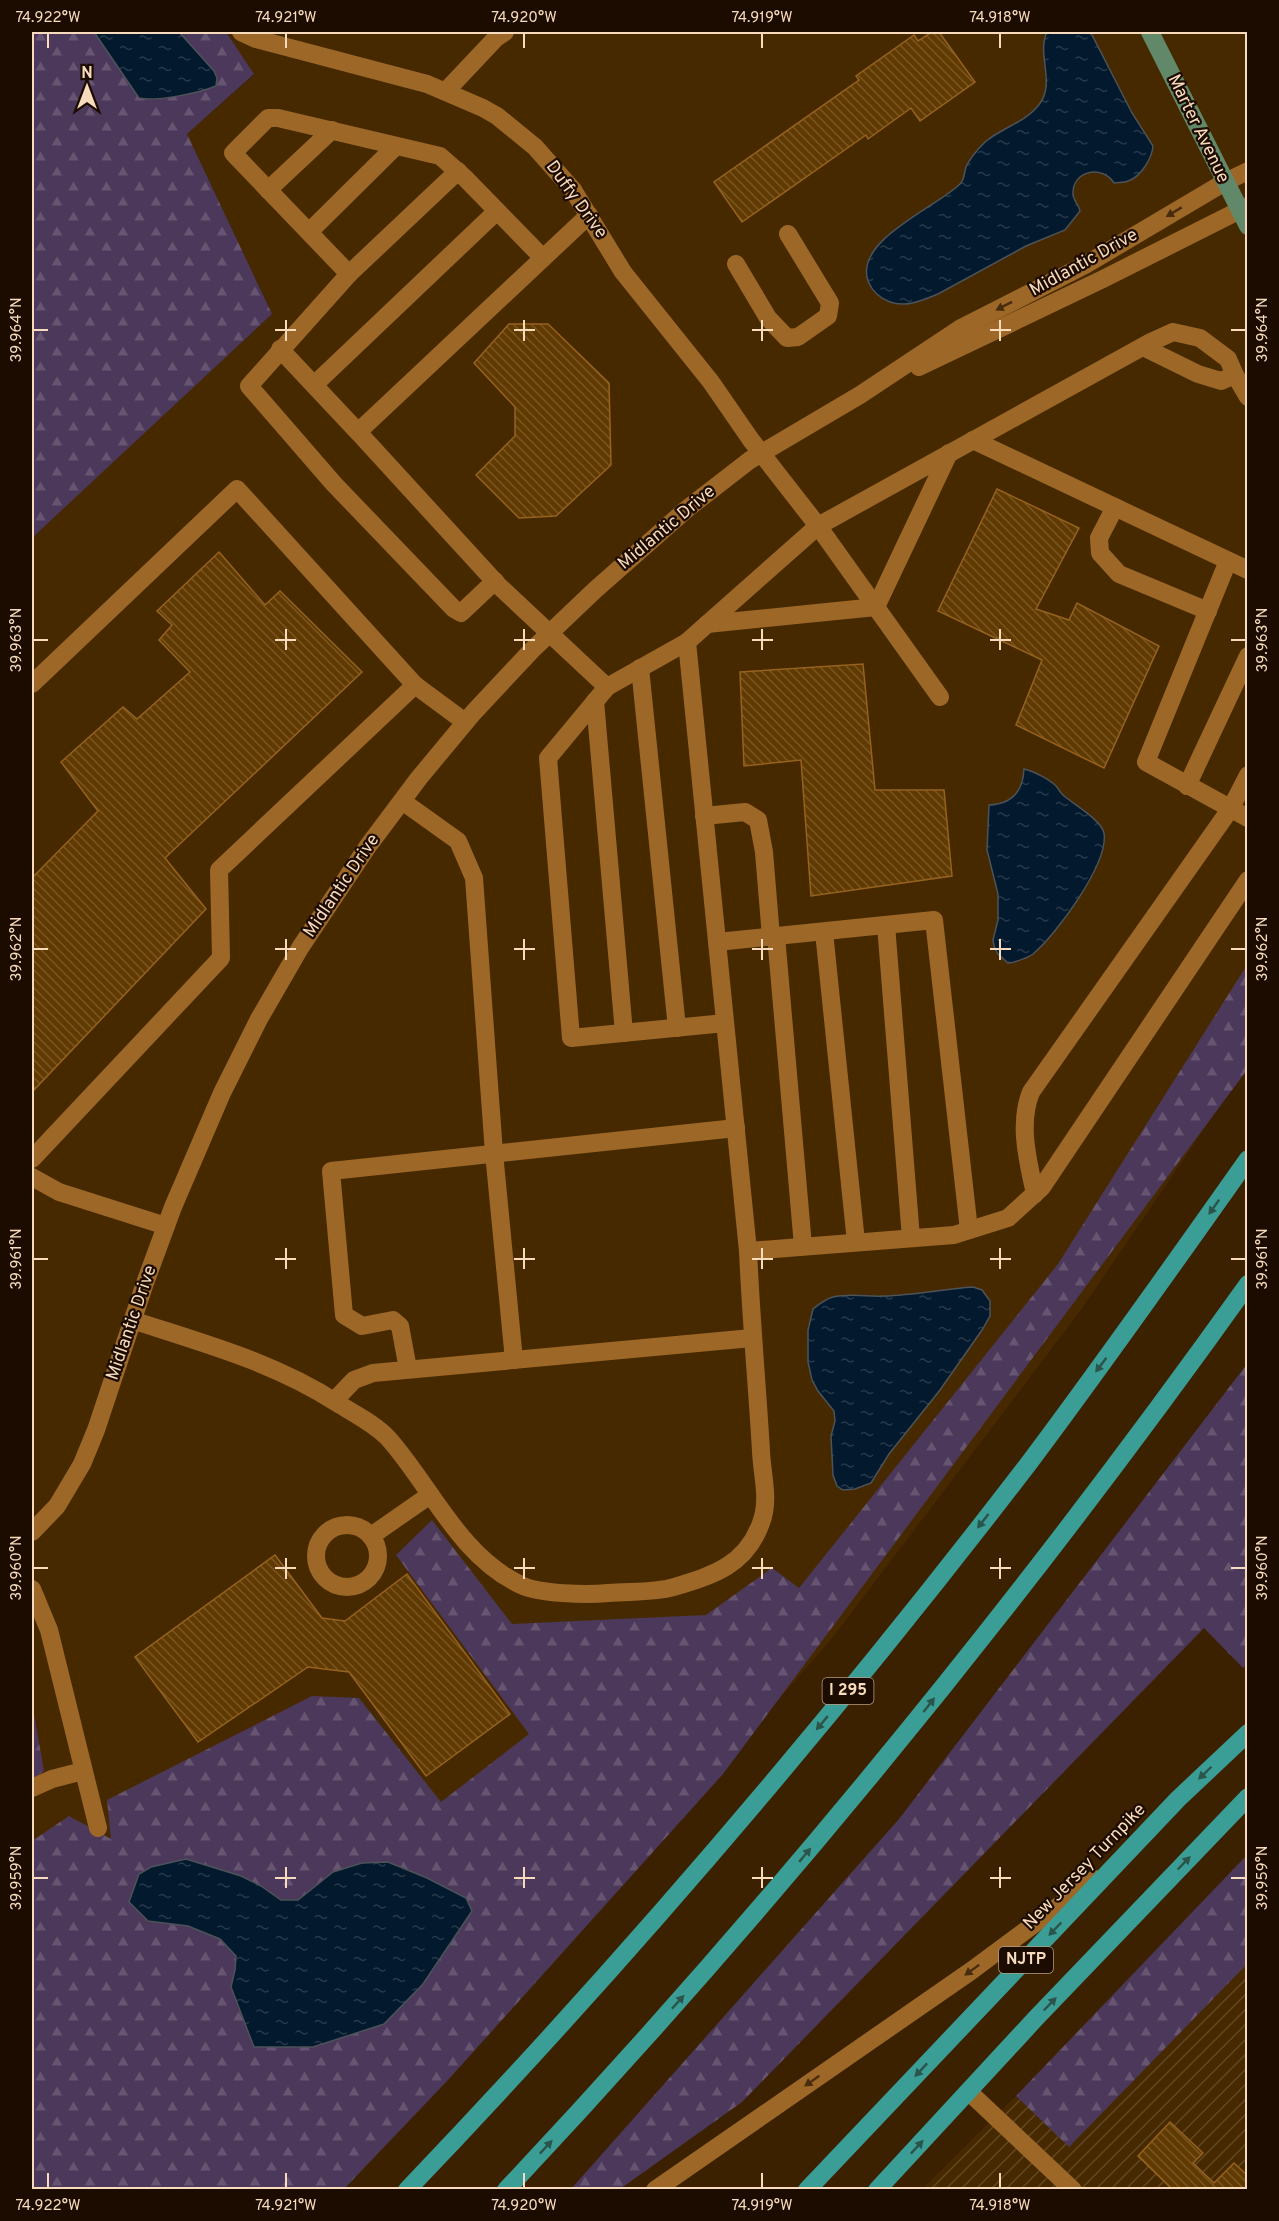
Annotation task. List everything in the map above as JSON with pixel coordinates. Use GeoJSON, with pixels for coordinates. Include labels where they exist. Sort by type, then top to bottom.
{"type":"FeatureCollection","features":[{"type":"Feature","properties":{"kind":"highway","name":"I 295"},"geometry":{"type":"LineString","coordinates":[[407,2190],[592,1990],[742,1819],[840,1702],[1029,1462],[1158,1287],[1248,1159]]}},
{"type":"Feature","properties":{"kind":"highway"},"geometry":{"type":"LineString","coordinates":[[506,2190],[618,2070],[717,1958],[909,1731],[1137,1438],[1248,1284]]}},
{"type":"Feature","properties":{"kind":"highway","name":"New Jersey Turnpike"},"geometry":{"type":"LineString","coordinates":[[807,2190],[1178,1799],[1248,1733]]}},
{"type":"Feature","properties":{"kind":"highway","name":"NJTP"},"geometry":{"type":"LineString","coordinates":[[877,2190],[1036,2018],[1248,1797]]}},
{"type":"Feature","properties":{"kind":"main road","name":"Marter Avenue"},"geometry":{"type":"LineString","coordinates":[[1150,32],[1225,182],[1245,214]]}},
{"type":"Feature","properties":{"kind":"street","name":"Duffy Drive"},"geometry":{"type":"LineString","coordinates":[[241,32],[256,39],[393,74],[446,91],[483,108],[523,135],[573,190],[623,272],[711,382],[761,454],[818,526],[940,697]]}},
{"type":"Feature","properties":{"kind":"street"},"geometry":{"type":"LineString","coordinates":[[446,91],[496,38],[505,32]]}},
{"type":"Feature","properties":{"kind":"street"},"geometry":{"type":"LineString","coordinates":[[349,274],[233,153],[268,118],[278,118],[440,156],[458,171],[543,258]]}},
{"type":"Feature","properties":{"kind":"street"},"geometry":{"type":"LineString","coordinates":[[268,190],[332,130]]}},
{"type":"Feature","properties":{"kind":"street"},"geometry":{"type":"LineString","coordinates":[[309,232],[396,146]]}},
{"type":"Feature","properties":{"kind":"street"},"geometry":{"type":"LineString","coordinates":[[458,171],[349,274],[249,386],[334,484],[454,609],[461,613],[495,581]]}},
{"type":"Feature","properties":{"kind":"street","name":"Midlantic Drive"},"geometry":{"type":"LineString","coordinates":[[32,1532],[57,1506],[82,1464],[96,1430],[166,1226],[222,1093],[274,992],[321,915],[402,801],[465,722],[502,681],[595,590],[688,508],[761,454],[860,395],[961,328],[1085,265],[1225,182],[1248,171]]}},
{"type":"Feature","properties":{"kind":"street"},"geometry":{"type":"LineString","coordinates":[[314,385],[497,211]]}},
{"type":"Feature","properties":{"kind":"street","name":"Midlantic Drive"},"geometry":{"type":"LineString","coordinates":[[860,395],[1245,214]]}},
{"type":"Feature","properties":{"kind":"street"},"geometry":{"type":"LineString","coordinates":[[358,432],[589,215]]}},
{"type":"Feature","properties":{"kind":"street"},"geometry":{"type":"LineString","coordinates":[[736,264],[768,318],[787,338],[798,337],[828,316],[830,303],[788,234]]}},
{"type":"Feature","properties":{"kind":"street"},"geometry":{"type":"LineString","coordinates":[[725,1023],[571,1038],[548,758],[595,701],[607,687],[687,642],[818,526],[1173,332],[1200,338],[1228,359],[1248,397]]}},
{"type":"Feature","properties":{"kind":"street"},"geometry":{"type":"LineString","coordinates":[[1143,347],[1206,377],[1221,381],[1235,375]]}},
{"type":"Feature","properties":{"kind":"street"},"geometry":{"type":"LineString","coordinates":[[280,349],[495,581],[607,687]]}},
{"type":"Feature","properties":{"kind":"street"},"geometry":{"type":"LineString","coordinates":[[973,440],[1248,570]]}},
{"type":"Feature","properties":{"kind":"street"},"geometry":{"type":"LineString","coordinates":[[706,624],[876,608],[949,453]]}},
{"type":"Feature","properties":{"kind":"street"},"geometry":{"type":"LineString","coordinates":[[32,684],[237,489],[415,684],[465,722]]}},
{"type":"Feature","properties":{"kind":"street"},"geometry":{"type":"LineString","coordinates":[[1114,507],[1099,538],[1100,553],[1119,574],[1208,610]]}},
{"type":"Feature","properties":{"kind":"street"},"geometry":{"type":"LineString","coordinates":[[1228,561],[1146,762],[1248,818]]}},
{"type":"Feature","properties":{"kind":"street"},"geometry":{"type":"LineString","coordinates":[[132,1320],[261,1362],[334,1401],[386,1435],[466,1542],[493,1568],[523,1587],[582,1595],[669,1588],[700,1579],[740,1558],[761,1523],[766,1501],[752,1338],[748,1251],[687,642]]}},
{"type":"Feature","properties":{"kind":"street"},"geometry":{"type":"LineString","coordinates":[[1187,786],[1248,656]]}},
{"type":"Feature","properties":{"kind":"street"},"geometry":{"type":"LineString","coordinates":[[640,668],[678,1028]]}},
{"type":"Feature","properties":{"kind":"street"},"geometry":{"type":"LineString","coordinates":[[32,1159],[221,957],[219,870],[415,684]]}},
{"type":"Feature","properties":{"kind":"street"},"geometry":{"type":"LineString","coordinates":[[595,701],[624,1033]]}},
{"type":"Feature","properties":{"kind":"street"},"geometry":{"type":"LineString","coordinates":[[1035,1194],[1025,1144],[1025,1108],[1031,1092],[1231,808],[1248,775]]}},
{"type":"Feature","properties":{"kind":"street"},"geometry":{"type":"LineString","coordinates":[[402,801],[458,842],[474,878],[494,1154],[514,1360]]}},
{"type":"Feature","properties":{"kind":"street"},"geometry":{"type":"LineString","coordinates":[[704,816],[745,812],[758,820],[764,852],[773,936],[803,1246]]}},
{"type":"Feature","properties":{"kind":"street"},"geometry":{"type":"LineString","coordinates":[[748,1251],[954,1234],[1008,1218],[1042,1188],[1248,880]]}},
{"type":"Feature","properties":{"kind":"street"},"geometry":{"type":"LineString","coordinates":[[717,942],[934,920],[969,1230]]}},
{"type":"Feature","properties":{"kind":"street"},"geometry":{"type":"LineString","coordinates":[[886,925],[911,1238]]}},
{"type":"Feature","properties":{"kind":"street"},"geometry":{"type":"LineString","coordinates":[[824,932],[856,1242]]}},
{"type":"Feature","properties":{"kind":"street"},"geometry":{"type":"LineString","coordinates":[[408,1370],[400,1326],[393,1320],[362,1326],[344,1315],[331,1171],[736,1128]]}},
{"type":"Feature","properties":{"kind":"street"},"geometry":{"type":"LineString","coordinates":[[32,1177],[59,1191],[166,1226]]}},
{"type":"Feature","properties":{"kind":"street"},"geometry":{"type":"LineString","coordinates":[[334,1401],[359,1377],[373,1372],[752,1338]]}},
{"type":"Feature","properties":{"kind":"street"},"geometry":{"type":"LineString","coordinates":[[371,1536],[430,1496]]}},
{"type":"Feature","properties":{"kind":"street"},"geometry":{"type":"LineString","coordinates":[[32,1589],[49,1630],[98,1828]]}},
{"type":"Feature","properties":{"kind":"street"},"geometry":{"type":"LineString","coordinates":[[32,1788],[52,1779],[83,1771]]}},
{"type":"Feature","properties":{"kind":"street"},"geometry":{"type":"LineString","coordinates":[[656,2190],[971,1971],[1121,1860]]}},
{"type":"Feature","properties":{"kind":"street"},"geometry":{"type":"LineString","coordinates":[[969,2092],[1073,2190]]}},
{"type":"Feature","properties":{"kind":"shaded area"},"geometry":{"type":"Polygon","coordinates":[[[226,32],[1247,32],[1247,1066],[1081,1310],[834,1636],[593,1911],[32,1858],[32,538],[272,314],[187,134],[254,75],[226,32]]]}},
{"type":"Feature","properties":{"kind":"shaded area"},"geometry":{"type":"Polygon","coordinates":[[[1247,1963],[1247,2189],[921,2190],[1016,2096],[1069,2146],[1247,1963]]]}},
{"type":"Feature","properties":{"kind":"green space"},"geometry":{"type":"Polygon","coordinates":[[[32,32],[226,32],[254,74],[187,134],[272,314],[32,538],[32,32]]]}},
{"type":"Feature","properties":{"kind":"green space"},"geometry":{"type":"Polygon","coordinates":[[[1247,965],[1247,1070],[723,1774],[448,2080],[344,2189],[32,2189],[32,1834],[35,1839],[69,1816],[111,1839],[107,1800],[312,1696],[359,1698],[441,1802],[529,1734],[396,1555],[432,1520],[512,1624],[706,1615],[772,1568],[799,1588],[1058,1264],[1247,965]],[[333,1872],[298,1900],[281,1900],[241,1876],[148,1921],[188,1926],[220,1939],[236,1956],[231,1987],[333,1872]]]}},
{"type":"Feature","properties":{"kind":"green space"},"geometry":{"type":"Polygon","coordinates":[[[1247,1364],[1247,1664],[1243,1668],[1204,1628],[742,2102],[620,2189],[571,2189],[899,1819],[1247,1364]]]}},
{"type":"Feature","properties":{"kind":"green space"},"geometry":{"type":"Polygon","coordinates":[[[34,1714],[44,1771],[32,1780],[32,1719],[34,1714]]]}},
{"type":"Feature","properties":{"kind":"green space"},"geometry":{"type":"Polygon","coordinates":[[[1247,1855],[1247,1964],[1069,2147],[1016,2096],[1247,1855]]]}},
{"type":"Feature","properties":{"kind":"water"},"geometry":{"type":"Polygon","coordinates":[[[94,32],[179,32],[214,71],[217,78],[216,86],[178,96],[156,99],[139,98],[94,32]]]}},
{"type":"Feature","properties":{"kind":"water"},"geometry":{"type":"Polygon","coordinates":[[[1047,32],[1088,32],[1092,35],[1132,113],[1153,146],[1145,166],[1137,176],[1125,182],[1114,183],[1102,173],[1082,175],[1074,186],[1073,194],[1080,211],[1065,230],[1026,246],[938,294],[908,304],[896,304],[882,298],[868,281],[867,266],[873,252],[900,226],[960,184],[966,167],[985,142],[1026,117],[1038,106],[1046,88],[1044,41],[1047,32]]]}},
{"type":"Feature","properties":{"kind":"water"},"geometry":{"type":"Polygon","coordinates":[[[1024,769],[1049,781],[1093,818],[1104,833],[1103,846],[1098,862],[1079,898],[1043,945],[1033,954],[1008,963],[998,954],[993,940],[998,920],[998,894],[987,850],[989,805],[1004,802],[1015,795],[1019,790],[1024,769]]]}},
{"type":"Feature","properties":{"kind":"water"},"geometry":{"type":"Polygon","coordinates":[[[973,1287],[982,1290],[990,1301],[990,1316],[982,1330],[940,1390],[889,1454],[871,1483],[855,1489],[843,1490],[837,1486],[833,1475],[831,1436],[835,1421],[834,1411],[812,1380],[808,1362],[808,1330],[813,1309],[827,1299],[839,1296],[895,1295],[973,1287]]]}},
{"type":"Feature","properties":{"kind":"water"},"geometry":{"type":"Polygon","coordinates":[[[186,1859],[241,1876],[281,1900],[298,1900],[333,1872],[362,1863],[388,1862],[427,1878],[466,1898],[472,1911],[423,1984],[384,2024],[313,2047],[254,2047],[231,1987],[236,1956],[220,1939],[188,1926],[148,1921],[129,1902],[139,1874],[151,1867],[186,1859]]]}},
{"type":"Feature","properties":{"kind":"building"},"geometry":{"type":"Polygon","coordinates":[[[932,32],[939,32],[975,82],[920,121],[911,108],[868,139],[866,135],[742,222],[714,182],[859,80],[856,76],[914,35],[918,41],[932,32]]]}},
{"type":"Feature","properties":{"kind":"building"},"geometry":{"type":"Polygon","coordinates":[[[509,324],[548,324],[609,383],[611,465],[556,516],[519,518],[476,475],[515,436],[515,407],[474,363],[509,324]]]}},
{"type":"Feature","properties":{"kind":"building"},"geometry":{"type":"Polygon","coordinates":[[[997,489],[1079,528],[1036,609],[1069,620],[1077,603],[1159,646],[1104,768],[1016,725],[1042,660],[938,611],[997,489]]]}},
{"type":"Feature","properties":{"kind":"building"},"geometry":{"type":"Polygon","coordinates":[[[219,552],[265,605],[280,591],[362,672],[165,858],[206,909],[32,1092],[32,878],[98,811],[61,762],[123,707],[137,719],[190,672],[159,640],[172,625],[157,611],[219,552]]]}},
{"type":"Feature","properties":{"kind":"building"},"geometry":{"type":"Polygon","coordinates":[[[863,664],[875,790],[944,790],[952,876],[811,896],[801,760],[744,766],[740,672],[863,664]]]}},
{"type":"Feature","properties":{"kind":"building"},"geometry":{"type":"Polygon","coordinates":[[[275,1555],[322,1618],[345,1621],[407,1574],[510,1714],[426,1776],[349,1672],[308,1667],[198,1742],[135,1657],[275,1555]]]}},
{"type":"Feature","properties":{"kind":"building"},"geometry":{"type":"Polygon","coordinates":[[[1170,2122],[1203,2153],[1193,2163],[1214,2183],[1234,2163],[1248,2176],[1248,2190],[1173,2190],[1138,2156],[1170,2122]]]}}]}
